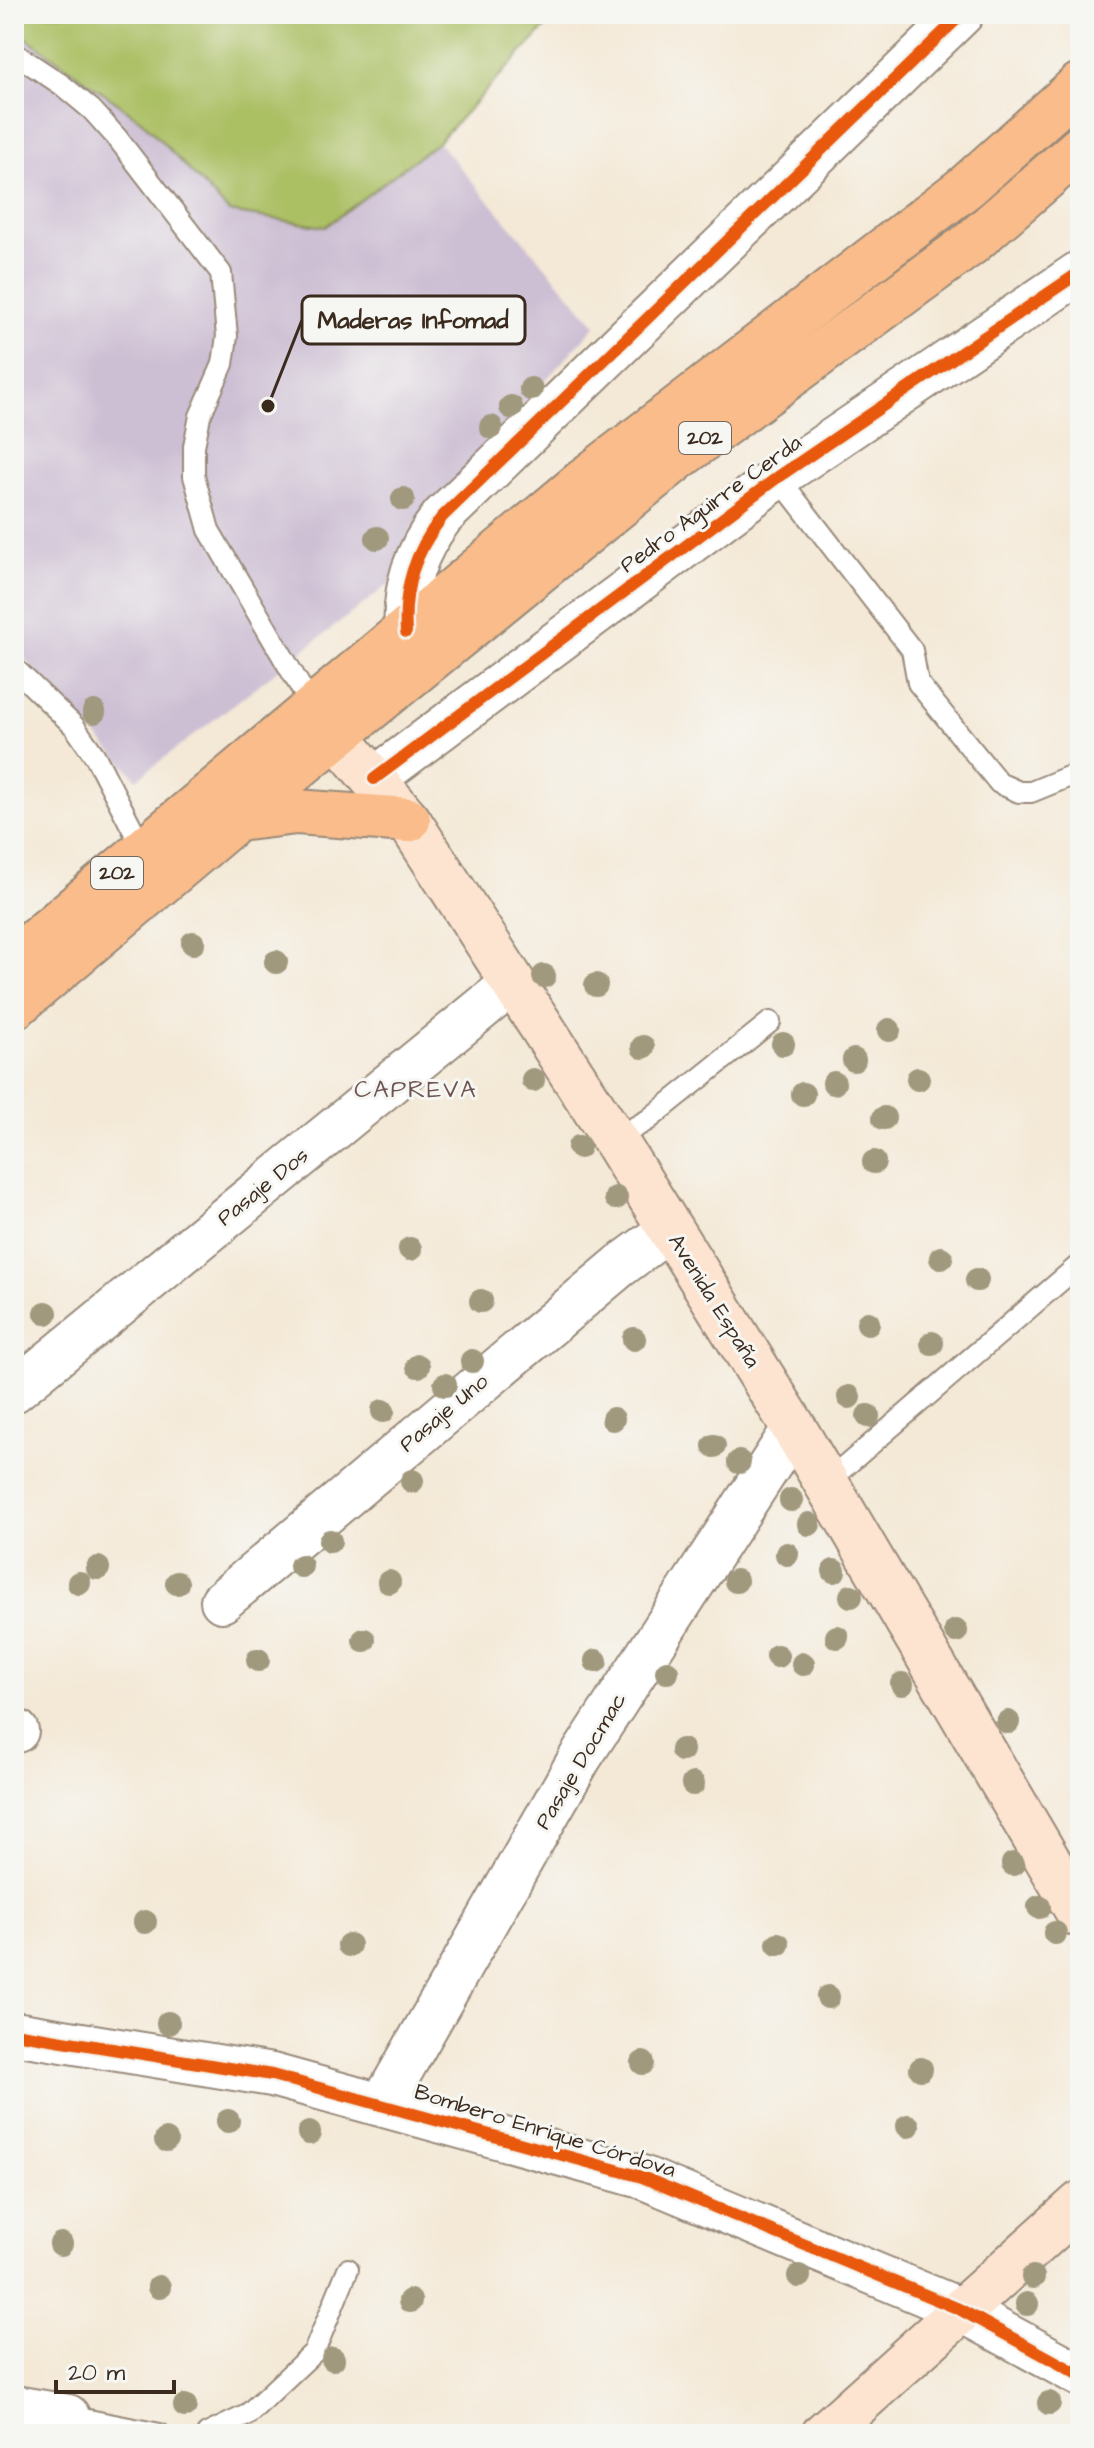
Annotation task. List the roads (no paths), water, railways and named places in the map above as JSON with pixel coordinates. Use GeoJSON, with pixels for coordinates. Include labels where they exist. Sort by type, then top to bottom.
{"type":"FeatureCollection","features":[{"type":"Feature","properties":{"kind":"highway","name":"202"},"geometry":{"type":"LineString","coordinates":[[14,1007],[237,819],[406,632],[592,474],[967,186],[1080,85]]}},
{"type":"Feature","properties":{"kind":"highway","name":"202"},"geometry":{"type":"LineString","coordinates":[[14,959],[144,851],[325,724],[679,457],[970,244],[1080,148]]}},
{"type":"Feature","properties":{"kind":"highway"},"geometry":{"type":"LineString","coordinates":[[237,819],[296,812],[408,820]]}},
{"type":"Feature","properties":{"kind":"main road","name":"Avenida España"},"geometry":{"type":"LineString","coordinates":[[325,724],[408,820],[614,1139],[794,1428],[1080,1915]]}},
{"type":"Feature","properties":{"kind":"main road"},"geometry":{"type":"LineString","coordinates":[[824,2434],[959,2309],[1080,2204]]}},
{"type":"Feature","properties":{"kind":"street"},"geometry":{"type":"LineString","coordinates":[[406,632],[408,581],[427,536],[442,517],[962,14]]}},
{"type":"Feature","properties":{"kind":"street","name":"Pedro Aguirre Cerda"},"geometry":{"type":"LineString","coordinates":[[374,779],[778,477],[1080,272]]}},
{"type":"Feature","properties":{"kind":"street","name":"Pasaje Dos"},"geometry":{"type":"LineString","coordinates":[[14,1391],[513,983]]}},
{"type":"Feature","properties":{"kind":"street","name":"Pasaje Uno"},"geometry":{"type":"LineString","coordinates":[[222,1601],[620,1266],[670,1229]]}},
{"type":"Feature","properties":{"kind":"street","name":"Pasaje Docmac"},"geometry":{"type":"LineString","coordinates":[[383,2103],[580,1758],[755,1483],[794,1428]]}},
{"type":"Feature","properties":{"kind":"street","name":"Bombero Enrique Córdova"},"geometry":{"type":"LineString","coordinates":[[14,2033],[272,2075],[383,2103],[642,2177],[959,2309],[1080,2375]]}},
{"type":"Feature","properties":{"kind":"street"},"geometry":{"type":"LineString","coordinates":[[14,2407],[68,2416]]}},
{"type":"Feature","properties":{"kind":"lane"},"geometry":{"type":"LineString","coordinates":[[14,53],[62,85],[92,110],[221,273],[227,336],[223,364],[200,416],[194,446],[199,504],[209,530],[325,724]]}},
{"type":"Feature","properties":{"kind":"lane"},"geometry":{"type":"LineString","coordinates":[[778,477],[912,650],[918,683],[999,783],[1019,792],[1031,792],[1080,772]]}},
{"type":"Feature","properties":{"kind":"lane"},"geometry":{"type":"LineString","coordinates":[[14,668],[74,726],[120,798],[144,851]]}},
{"type":"Feature","properties":{"kind":"lane"},"geometry":{"type":"LineString","coordinates":[[614,1139],[648,1120],[770,1022]]}},
{"type":"Feature","properties":{"kind":"lane"},"geometry":{"type":"LineString","coordinates":[[826,1483],[1080,1264]]}},
{"type":"Feature","properties":{"kind":"lane"},"geometry":{"type":"LineString","coordinates":[[207,2434],[247,2415],[314,2352],[348,2269]]}},
{"type":"Feature","properties":{"kind":"lane"},"geometry":{"type":"LineString","coordinates":[[68,2416],[160,2434]]}},
{"type":"Feature","properties":{"kind":"place","name":"Maderas Infomad"},"geometry":{"type":"Point","coordinates":[268,406]}},
{"type":"Feature","properties":{"kind":"district","name":"CAPREVA"},"geometry":{"type":"Point","coordinates":[416,1090]}}]}
